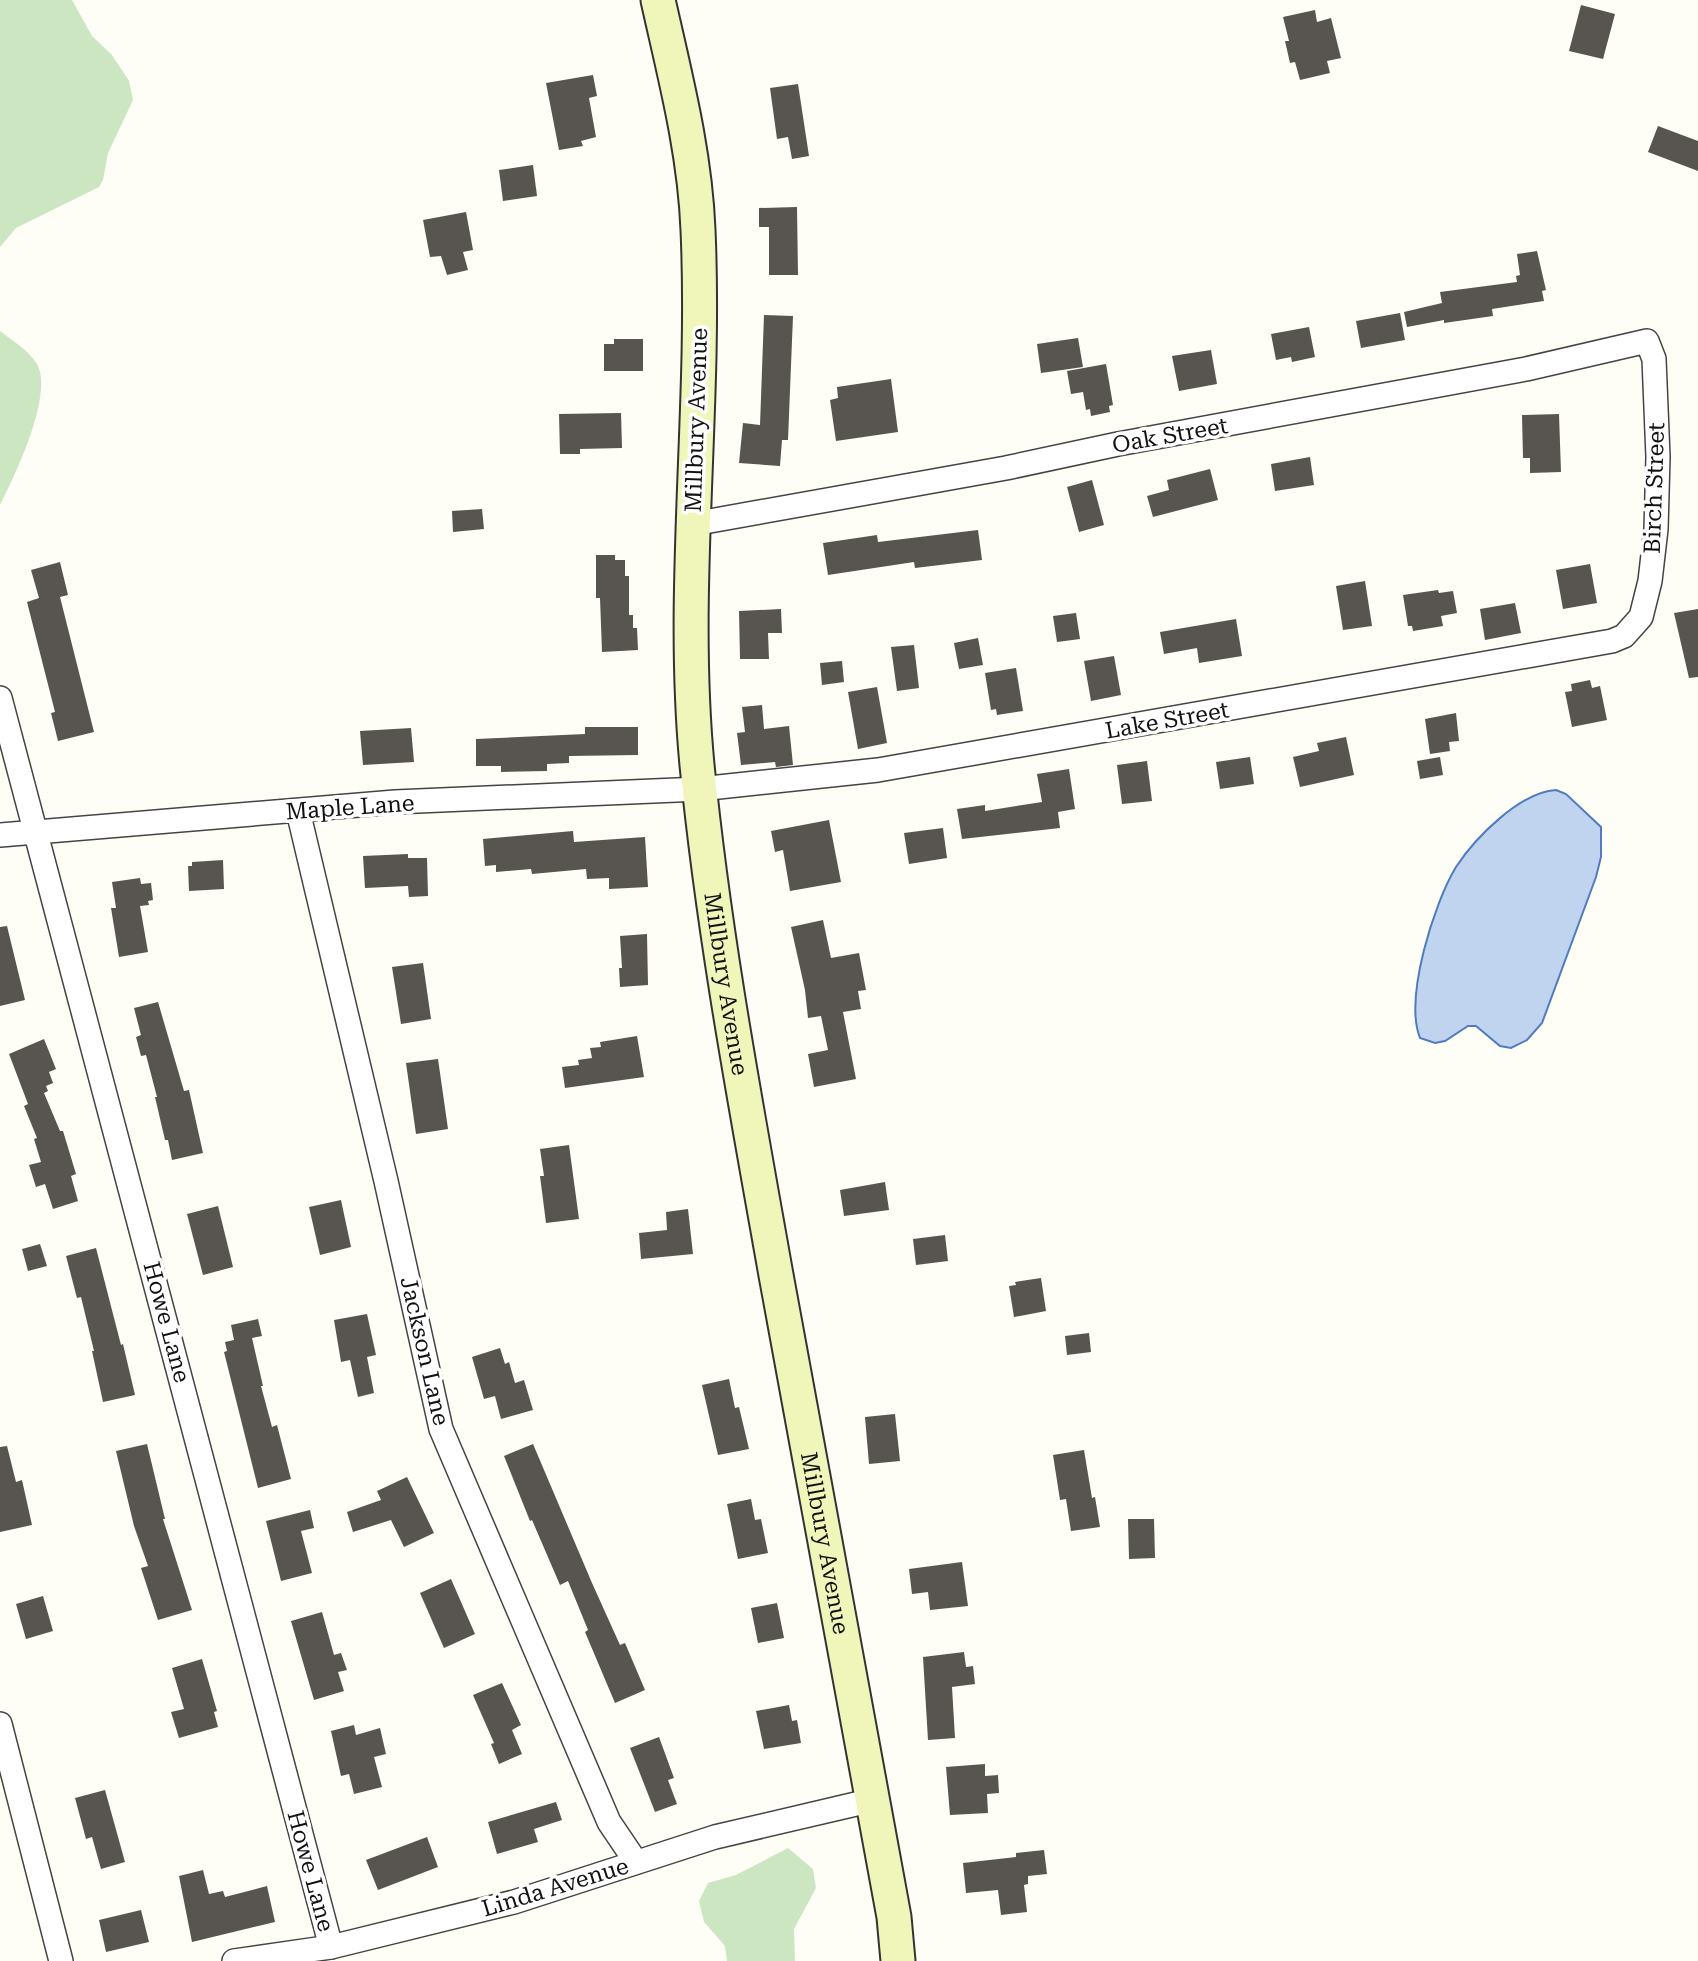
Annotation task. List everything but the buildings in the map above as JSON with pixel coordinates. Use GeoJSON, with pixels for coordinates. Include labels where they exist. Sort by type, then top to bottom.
{"type":"FeatureCollection","features":[{"type":"Feature","properties":{"kind":"main road","name":"Millbury Avenue"},"geometry":{"type":"LineString","coordinates":[[658,0],[687,129],[698,224],[699,385],[693,524],[691,686],[700,789],[730,1018],[894,1917],[898,1961]]}},
{"type":"Feature","properties":{"kind":"street","name":"Oak Street"},"geometry":{"type":"LineString","coordinates":[[693,524],[1006,468],[1118,444],[1526,369],[1647,341]]}},
{"type":"Feature","properties":{"kind":"street","name":"Birch Street"},"geometry":{"type":"LineString","coordinates":[[1629,632],[1641,617],[1645,603],[1656,529],[1658,457],[1654,359],[1647,341]]}},
{"type":"Feature","properties":{"kind":"street","name":"Lake Street"},"geometry":{"type":"LineString","coordinates":[[700,789],[878,770],[1324,690],[1595,645],[1612,641],[1629,632]]}},
{"type":"Feature","properties":{"kind":"street","name":"Howe Lane"},"geometry":{"type":"LineString","coordinates":[[0,698],[186,1394],[213,1505],[312,1866],[331,1947]]}},
{"type":"Feature","properties":{"kind":"street","name":"Maple Lane"},"geometry":{"type":"LineString","coordinates":[[0,835],[395,802],[700,789]]}},
{"type":"Feature","properties":{"kind":"street","name":"Jackson Lane"},"geometry":{"type":"LineString","coordinates":[[298,811],[386,1181],[441,1429],[609,1822],[636,1862]]}},
{"type":"Feature","properties":{"kind":"street"},"geometry":{"type":"LineString","coordinates":[[0,1724],[61,1961]]}},
{"type":"Feature","properties":{"kind":"street","name":"Linda Avenue"},"geometry":{"type":"LineString","coordinates":[[233,1961],[331,1947],[514,1902],[715,1837],[873,1800]]}},
{"type":"Feature","properties":{"kind":"green space"},"geometry":{"type":"Polygon","coordinates":[[[0,0],[72,0],[92,36],[112,55],[129,81],[133,100],[108,153],[99,187],[16,228],[0,247],[0,0]]]}},
{"type":"Feature","properties":{"kind":"green space"},"geometry":{"type":"Polygon","coordinates":[[[0,331],[33,359],[41,377],[37,414],[15,475],[0,505],[0,331]]]}},
{"type":"Feature","properties":{"kind":"green space"},"geometry":{"type":"Polygon","coordinates":[[[788,1848],[813,1869],[816,1888],[794,1929],[795,1961],[727,1961],[725,1946],[704,1922],[699,1901],[708,1883],[736,1875],[788,1848]]]}},
{"type":"Feature","properties":{"kind":"water"},"geometry":{"type":"Polygon","coordinates":[[[1556,790],[1566,794],[1601,827],[1601,857],[1542,1023],[1527,1040],[1511,1048],[1500,1046],[1476,1026],[1468,1026],[1445,1041],[1435,1043],[1420,1038],[1416,1021],[1419,976],[1431,926],[1447,883],[1464,855],[1500,818],[1528,799],[1556,790]]]}}]}
